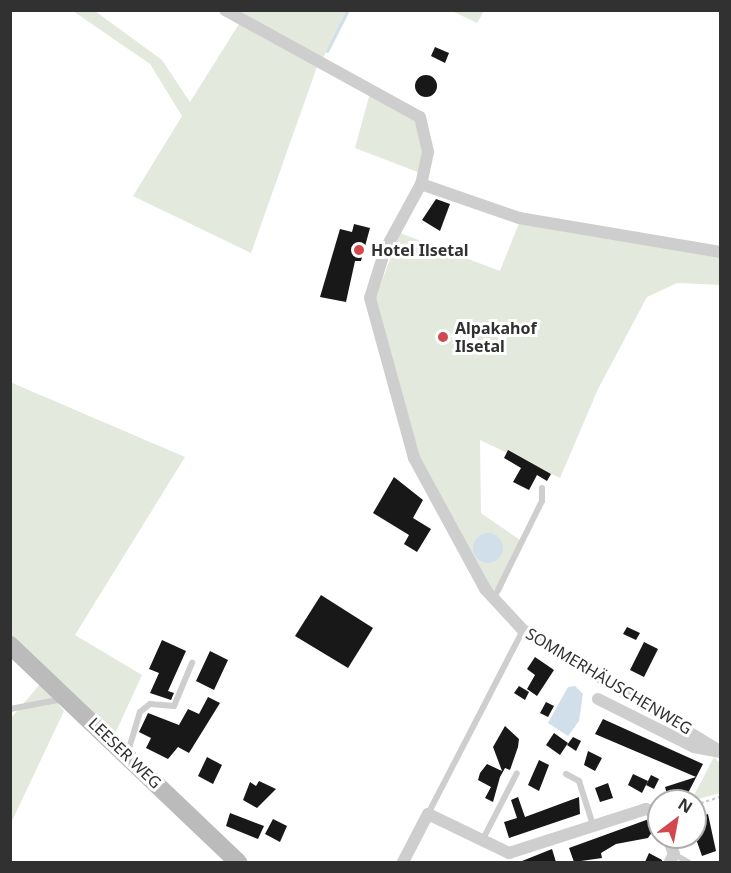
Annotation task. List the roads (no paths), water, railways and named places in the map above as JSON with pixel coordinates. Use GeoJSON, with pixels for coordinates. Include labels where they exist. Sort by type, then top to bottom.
{"type":"FeatureCollection","features":[{"type":"Feature","properties":{"kind":"street","name":"SOMMERHÄUSCHENWEG"},"geometry":{"type":"LineString","coordinates":[[225,10],[410,108],[426,131],[421,184],[386,250],[370,298],[414,458],[494,598],[523,630],[720,752]]}},
{"type":"Feature","properties":{"kind":"street"},"geometry":{"type":"LineString","coordinates":[[421,184],[519,218],[720,252]]}},
{"type":"Feature","properties":{"kind":"street","name":"LEESER WEG"},"geometry":{"type":"LineString","coordinates":[[10,645],[238,862]]}},
{"type":"Feature","properties":{"kind":"street"},"geometry":{"type":"LineString","coordinates":[[598,699],[694,747],[720,752]]}},
{"type":"Feature","properties":{"kind":"street"},"geometry":{"type":"LineString","coordinates":[[403,862],[428,814],[482,842],[509,853],[647,809]]}},
{"type":"Feature","properties":{"kind":"lane"},"geometry":{"type":"LineString","coordinates":[[494,598],[542,501],[542,488]]}},
{"type":"Feature","properties":{"kind":"lane"},"geometry":{"type":"LineString","coordinates":[[428,814],[523,630]]}},
{"type":"Feature","properties":{"kind":"lane"},"geometry":{"type":"LineString","coordinates":[[127,755],[140,712],[150,704],[174,706],[192,663]]}},
{"type":"Feature","properties":{"kind":"lane"},"geometry":{"type":"LineString","coordinates":[[10,709],[68,699]]}},
{"type":"Feature","properties":{"kind":"lane"},"geometry":{"type":"LineString","coordinates":[[482,842],[517,772]]}},
{"type":"Feature","properties":{"kind":"lane"},"geometry":{"type":"LineString","coordinates":[[566,774],[579,781],[593,825]]}},
{"type":"Feature","properties":{"kind":"lane"},"geometry":{"type":"LineString","coordinates":[[672,858],[688,862]]}},
{"type":"Feature","properties":{"kind":"waterway"},"geometry":{"type":"LineString","coordinates":[[327,51],[348,10]]}},
{"type":"Feature","properties":{"kind":"place","name":"Hotel Ilsetal"},"geometry":{"type":"Point","coordinates":[359,250]}},
{"type":"Feature","properties":{"kind":"place","name":"Alpakahof Ilsetal"},"geometry":{"type":"Point","coordinates":[443,337]}}]}
